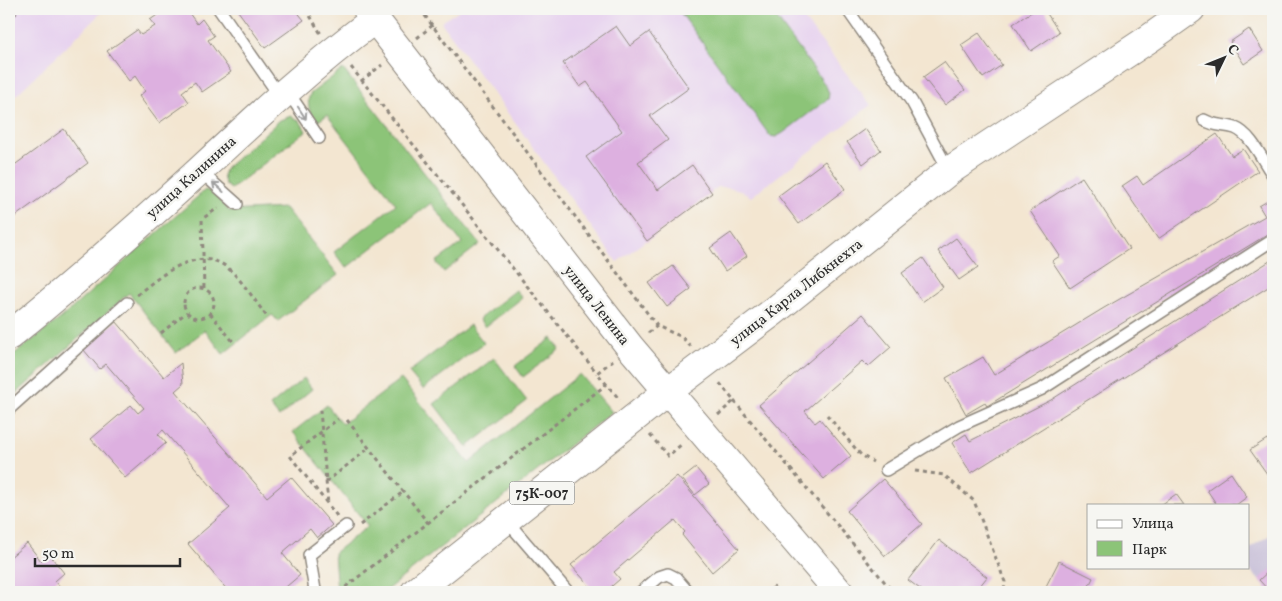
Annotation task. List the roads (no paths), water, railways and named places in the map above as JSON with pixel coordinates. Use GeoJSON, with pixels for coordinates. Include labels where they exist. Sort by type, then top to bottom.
{"type":"FeatureCollection","features":[{"type":"Feature","properties":{"kind":"main road","name":"улица Карла Либкнехта"},"geometry":{"type":"LineString","coordinates":[[415,592],[507,521],[667,392],[711,372],[949,171],[1191,9]]}},
{"type":"Feature","properties":{"kind":"main road","name":"улица Калинина"},"geometry":{"type":"LineString","coordinates":[[9,336],[200,170],[279,95],[371,14]]}},
{"type":"Feature","properties":{"kind":"main road","name":"улица Ленина"},"geometry":{"type":"LineString","coordinates":[[371,14],[667,392],[839,592]]}},
{"type":"Feature","properties":{"kind":"lane"},"geometry":{"type":"LineString","coordinates":[[219,9],[279,95],[294,101],[319,138]]}},
{"type":"Feature","properties":{"kind":"lane"},"geometry":{"type":"LineString","coordinates":[[847,9],[912,102],[949,171]]}},
{"type":"Feature","properties":{"kind":"lane"},"geometry":{"type":"LineString","coordinates":[[1204,120],[1213,126],[1233,127],[1242,132],[1273,174]]}},
{"type":"Feature","properties":{"kind":"lane"},"geometry":{"type":"LineString","coordinates":[[200,170],[234,201]]}},
{"type":"Feature","properties":{"kind":"lane"},"geometry":{"type":"LineString","coordinates":[[886,470],[959,426],[1042,389],[1273,240]]}},
{"type":"Feature","properties":{"kind":"lane"},"geometry":{"type":"LineString","coordinates":[[9,409],[127,303]]}},
{"type":"Feature","properties":{"kind":"lane"},"geometry":{"type":"LineString","coordinates":[[507,521],[568,592]]}},
{"type":"Feature","properties":{"kind":"lane"},"geometry":{"type":"LineString","coordinates":[[312,592],[315,590],[309,556],[346,526]]}},
{"type":"Feature","properties":{"kind":"lane"},"geometry":{"type":"LineString","coordinates":[[641,592],[659,577],[668,574],[676,578],[688,592]]}}]}
